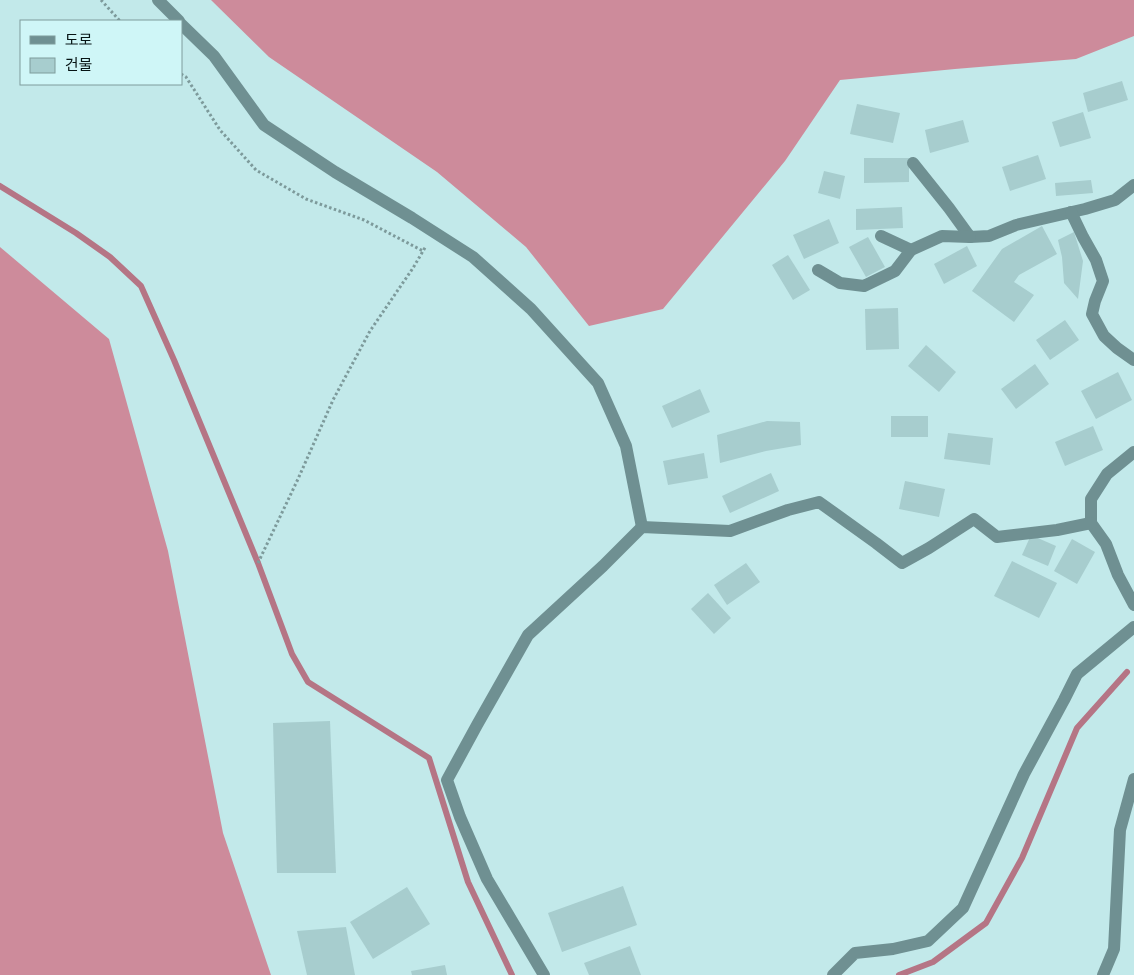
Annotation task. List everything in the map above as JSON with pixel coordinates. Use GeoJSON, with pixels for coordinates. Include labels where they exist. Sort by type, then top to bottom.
{"type":"FeatureCollection","features":[{"type":"Feature","properties":{"kind":"street"},"geometry":{"type":"LineString","coordinates":[[158,0],[178,20]]}},
{"type":"Feature","properties":{"kind":"street"},"geometry":{"type":"LineString","coordinates":[[182,24],[214,56],[264,125],[473,257],[531,309],[598,383],[626,446],[642,527]]}},
{"type":"Feature","properties":{"kind":"street"},"geometry":{"type":"LineString","coordinates":[[913,163],[970,237]]}},
{"type":"Feature","properties":{"kind":"street"},"geometry":{"type":"LineString","coordinates":[[818,270],[840,283],[864,286],[895,271],[911,250],[942,236],[989,236],[1016,225],[1115,200],[1134,185]]}},
{"type":"Feature","properties":{"kind":"street"},"geometry":{"type":"LineString","coordinates":[[1071,212],[1096,260],[1103,281],[1092,314],[1104,336],[1134,360]]}},
{"type":"Feature","properties":{"kind":"street"},"geometry":{"type":"LineString","coordinates":[[882,236],[911,250]]}},
{"type":"Feature","properties":{"kind":"street"},"geometry":{"type":"LineString","coordinates":[[1134,452],[1108,474],[1091,499],[1091,523],[1106,544],[1118,575],[1134,605]]}},
{"type":"Feature","properties":{"kind":"street"},"geometry":{"type":"LineString","coordinates":[[544,975],[487,879],[460,817],[448,780],[528,636],[642,527],[730,531],[788,510],[819,502],[902,564],[974,519],[997,537],[1057,530],[1091,523]]}},
{"type":"Feature","properties":{"kind":"street"},"geometry":{"type":"LineString","coordinates":[[833,975],[855,953],[893,949],[928,941],[963,908],[1024,774],[1076,674],[1134,627]]}},
{"type":"Feature","properties":{"kind":"street"},"geometry":{"type":"LineString","coordinates":[[1103,975],[1114,949],[1120,830],[1134,779]]}},
{"type":"Feature","properties":{"kind":"path"},"geometry":{"type":"LineString","coordinates":[[101,0],[119,20]]}},
{"type":"Feature","properties":{"kind":"path"},"geometry":{"type":"LineString","coordinates":[[182,75],[186,77],[220,130],[256,170],[306,199],[364,220],[423,251]]}},
{"type":"Feature","properties":{"kind":"path"},"geometry":{"type":"LineString","coordinates":[[258,563],[298,480],[333,400],[370,331],[423,251],[433,232]]}},
{"type":"Feature","properties":{"kind":"shaded area"},"geometry":{"type":"Polygon","coordinates":[[[211,0],[1134,0],[1134,36],[1076,59],[840,80],[785,161],[663,309],[589,326],[526,247],[437,172],[269,57],[211,0]]]}},
{"type":"Feature","properties":{"kind":"shaded area"},"geometry":{"type":"Polygon","coordinates":[[[0,247],[109,339],[168,551],[223,833],[271,975],[0,975],[0,247]]]}},
{"type":"Feature","properties":{"kind":"building"},"geometry":{"type":"Polygon","coordinates":[[[1122,81],[1128,100],[1088,112],[1083,93],[1122,81]]]}},
{"type":"Feature","properties":{"kind":"building"},"geometry":{"type":"Polygon","coordinates":[[[857,104],[900,113],[893,143],[850,134],[857,104]]]}},
{"type":"Feature","properties":{"kind":"building"},"geometry":{"type":"Polygon","coordinates":[[[1083,112],[1091,138],[1060,147],[1052,122],[1083,112]]]}},
{"type":"Feature","properties":{"kind":"building"},"geometry":{"type":"Polygon","coordinates":[[[963,120],[969,142],[930,153],[925,130],[963,120]]]}},
{"type":"Feature","properties":{"kind":"building"},"geometry":{"type":"Polygon","coordinates":[[[1038,155],[1046,179],[1010,191],[1002,167],[1038,155]]]}},
{"type":"Feature","properties":{"kind":"building"},"geometry":{"type":"Polygon","coordinates":[[[864,158],[909,158],[909,182],[864,183],[864,158]]]}},
{"type":"Feature","properties":{"kind":"building"},"geometry":{"type":"Polygon","coordinates":[[[824,171],[845,176],[840,199],[818,193],[824,171]]]}},
{"type":"Feature","properties":{"kind":"building"},"geometry":{"type":"Polygon","coordinates":[[[1091,180],[1093,193],[1056,196],[1055,183],[1091,180]]]}},
{"type":"Feature","properties":{"kind":"building"},"geometry":{"type":"Polygon","coordinates":[[[902,207],[903,228],[856,230],[856,209],[902,207]]]}},
{"type":"Feature","properties":{"kind":"building"},"geometry":{"type":"Polygon","coordinates":[[[829,219],[839,243],[804,259],[793,235],[829,219]]]}},
{"type":"Feature","properties":{"kind":"building"},"geometry":{"type":"Polygon","coordinates":[[[1042,226],[1057,254],[1019,275],[1014,282],[1034,295],[1014,322],[972,291],[1002,249],[1042,226]]]}},
{"type":"Feature","properties":{"kind":"building"},"geometry":{"type":"Polygon","coordinates":[[[1074,232],[1083,261],[1078,299],[1064,283],[1062,257],[1058,240],[1074,232]]]}},
{"type":"Feature","properties":{"kind":"building"},"geometry":{"type":"Polygon","coordinates":[[[868,237],[885,267],[866,277],[849,247],[868,237]]]}},
{"type":"Feature","properties":{"kind":"building"},"geometry":{"type":"Polygon","coordinates":[[[967,246],[977,266],[944,284],[934,264],[967,246]]]}},
{"type":"Feature","properties":{"kind":"building"},"geometry":{"type":"Polygon","coordinates":[[[788,255],[810,290],[793,300],[772,265],[788,255]]]}},
{"type":"Feature","properties":{"kind":"building"},"geometry":{"type":"Polygon","coordinates":[[[898,308],[899,349],[866,350],[865,309],[898,308]]]}},
{"type":"Feature","properties":{"kind":"building"},"geometry":{"type":"Polygon","coordinates":[[[1065,320],[1079,340],[1050,360],[1036,340],[1065,320]]]}},
{"type":"Feature","properties":{"kind":"building"},"geometry":{"type":"Polygon","coordinates":[[[926,345],[956,372],[939,392],[908,366],[926,345]]]}},
{"type":"Feature","properties":{"kind":"building"},"geometry":{"type":"Polygon","coordinates":[[[1035,364],[1049,384],[1016,409],[1001,389],[1035,364]]]}},
{"type":"Feature","properties":{"kind":"building"},"geometry":{"type":"Polygon","coordinates":[[[1118,372],[1132,400],[1096,419],[1081,391],[1118,372]]]}},
{"type":"Feature","properties":{"kind":"building"},"geometry":{"type":"Polygon","coordinates":[[[700,389],[710,412],[672,428],[662,406],[700,389]]]}},
{"type":"Feature","properties":{"kind":"building"},"geometry":{"type":"Polygon","coordinates":[[[891,416],[928,416],[928,437],[891,437],[891,416]]]}},
{"type":"Feature","properties":{"kind":"building"},"geometry":{"type":"Polygon","coordinates":[[[767,421],[800,422],[801,445],[766,451],[720,463],[717,435],[767,421]]]}},
{"type":"Feature","properties":{"kind":"building"},"geometry":{"type":"Polygon","coordinates":[[[1093,426],[1103,450],[1065,466],[1055,442],[1093,426]]]}},
{"type":"Feature","properties":{"kind":"building"},"geometry":{"type":"Polygon","coordinates":[[[948,433],[993,438],[990,465],[944,459],[948,433]]]}},
{"type":"Feature","properties":{"kind":"building"},"geometry":{"type":"Polygon","coordinates":[[[704,453],[708,478],[668,485],[663,461],[704,453]]]}},
{"type":"Feature","properties":{"kind":"building"},"geometry":{"type":"Polygon","coordinates":[[[771,473],[779,491],[730,513],[722,496],[771,473]]]}},
{"type":"Feature","properties":{"kind":"building"},"geometry":{"type":"Polygon","coordinates":[[[905,481],[945,489],[939,517],[899,509],[905,481]]]}},
{"type":"Feature","properties":{"kind":"building"},"geometry":{"type":"Polygon","coordinates":[[[1031,535],[1056,546],[1048,566],[1022,555],[1031,535]]]}},
{"type":"Feature","properties":{"kind":"building"},"geometry":{"type":"Polygon","coordinates":[[[1072,539],[1095,552],[1077,584],[1054,571],[1072,539]]]}},
{"type":"Feature","properties":{"kind":"building"},"geometry":{"type":"Polygon","coordinates":[[[1012,561],[1057,583],[1039,618],[994,596],[1012,561]]]}},
{"type":"Feature","properties":{"kind":"building"},"geometry":{"type":"Polygon","coordinates":[[[746,563],[760,582],[727,605],[714,585],[746,563]]]}},
{"type":"Feature","properties":{"kind":"building"},"geometry":{"type":"Polygon","coordinates":[[[708,593],[731,618],[714,634],[691,609],[708,593]]]}},
{"type":"Feature","properties":{"kind":"building"},"geometry":{"type":"Polygon","coordinates":[[[330,721],[336,873],[277,873],[273,723],[330,721]]]}},
{"type":"Feature","properties":{"kind":"building"},"geometry":{"type":"Polygon","coordinates":[[[623,886],[637,925],[562,952],[548,913],[623,886]]]}},
{"type":"Feature","properties":{"kind":"building"},"geometry":{"type":"Polygon","coordinates":[[[407,887],[430,924],[373,959],[350,922],[407,887]]]}},
{"type":"Feature","properties":{"kind":"building"},"geometry":{"type":"Polygon","coordinates":[[[346,927],[355,975],[307,975],[297,931],[346,927]]]}},
{"type":"Feature","properties":{"kind":"building"},"geometry":{"type":"Polygon","coordinates":[[[630,946],[641,975],[589,975],[584,963],[630,946]]]}},
{"type":"Feature","properties":{"kind":"building"},"geometry":{"type":"Polygon","coordinates":[[[445,965],[447,975],[412,975],[411,971],[445,965]]]}},
{"type":"Feature","properties":{"kind":"waterway"},"geometry":{"type":"LineString","coordinates":[[0,186],[76,233],[110,257],[141,286],[174,360],[258,563],[292,654],[308,682],[429,758],[468,882],[512,975]]}},
{"type":"Feature","properties":{"kind":"waterway"},"geometry":{"type":"LineString","coordinates":[[899,975],[933,962],[986,923],[1022,858],[1077,728],[1127,672]]}}]}
